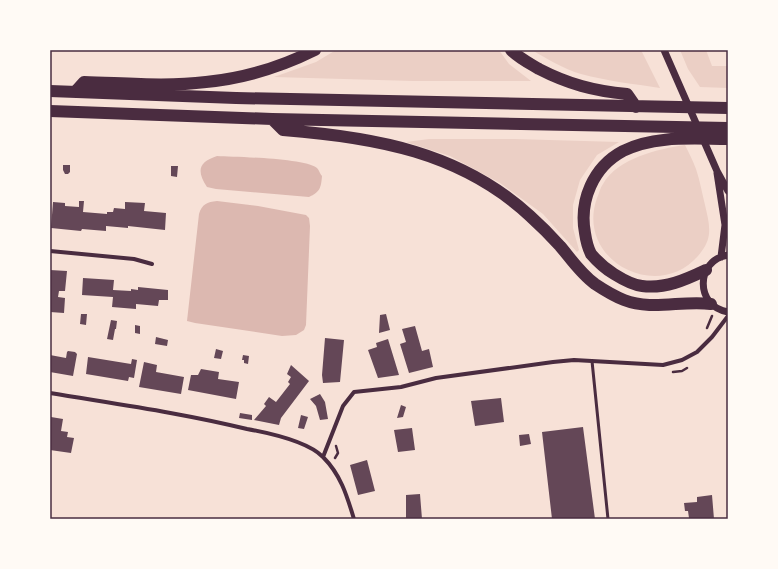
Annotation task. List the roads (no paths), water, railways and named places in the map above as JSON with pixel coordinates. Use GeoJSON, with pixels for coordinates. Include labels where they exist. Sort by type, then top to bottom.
{"type":"FeatureCollection","features":[{"type":"Feature","properties":{"kind":"highway"},"geometry":{"type":"LineString","coordinates":[[75,92],[84,82],[164,84],[205,82],[238,77],[275,67],[315,50]]}},
{"type":"Feature","properties":{"kind":"highway"},"geometry":{"type":"LineString","coordinates":[[511,50],[533,65],[574,85],[627,94],[636,107]]}},
{"type":"Feature","properties":{"kind":"highway"},"geometry":{"type":"LineString","coordinates":[[50,91],[236,98],[728,108]]}},
{"type":"Feature","properties":{"kind":"highway"},"geometry":{"type":"LineString","coordinates":[[50,111],[272,118],[728,128]]}},
{"type":"Feature","properties":{"kind":"highway"},"geometry":{"type":"LineString","coordinates":[[272,118],[283,130],[320,133],[382,142],[420,152],[462,169],[495,188],[530,216],[558,244],[578,269],[594,284],[626,300],[646,305],[689,302],[711,304]]}},
{"type":"Feature","properties":{"kind":"highway"},"geometry":{"type":"LineString","coordinates":[[706,270],[682,281],[667,285],[641,286],[619,277],[606,269],[591,253],[586,240],[583,222],[584,205],[588,190],[597,174],[609,160],[623,152],[637,146],[672,139],[728,139]]}},
{"type":"Feature","properties":{"kind":"street"},"geometry":{"type":"LineString","coordinates":[[664,50],[717,171],[728,191]]}},
{"type":"Feature","properties":{"kind":"street"},"geometry":{"type":"LineString","coordinates":[[717,171],[725,224],[725,256],[714,261],[706,270],[703,279],[703,288],[706,297],[711,304],[720,310],[728,312]]}},
{"type":"Feature","properties":{"kind":"street"},"geometry":{"type":"LineString","coordinates":[[50,252],[134,259],[152,264]]}},
{"type":"Feature","properties":{"kind":"street"},"geometry":{"type":"LineString","coordinates":[[323,457],[343,406],[354,392],[401,387],[436,378],[574,360],[662,365],[682,360],[697,352],[712,337],[728,316]]}},
{"type":"Feature","properties":{"kind":"street"},"geometry":{"type":"LineString","coordinates":[[50,393],[223,423],[281,436],[316,452],[331,465],[346,491],[354,519]]}},
{"type":"Feature","properties":{"kind":"lane"},"geometry":{"type":"LineString","coordinates":[[592,361],[608,519]]}}]}
